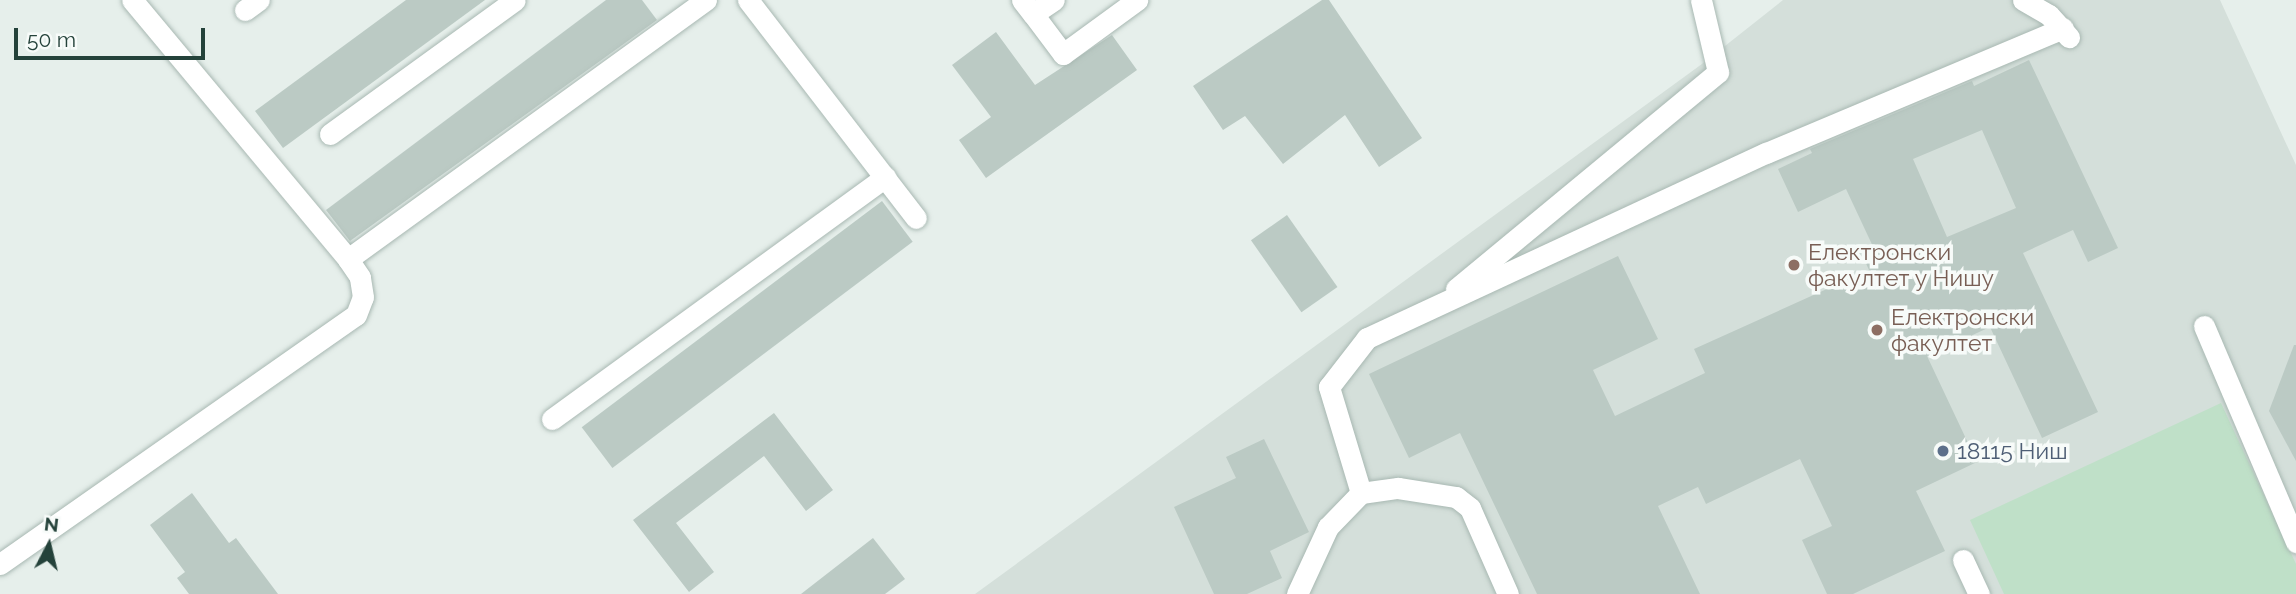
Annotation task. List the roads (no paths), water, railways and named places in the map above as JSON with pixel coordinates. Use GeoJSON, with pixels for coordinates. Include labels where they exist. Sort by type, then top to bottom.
{"type":"FeatureCollection","features":[{"type":"Feature","properties":{"kind":"street"},"geometry":{"type":"LineString","coordinates":[[0,564],[356,315],[363,297],[360,278],[348,258],[132,0]]}},
{"type":"Feature","properties":{"kind":"street"},"geometry":{"type":"LineString","coordinates":[[330,134],[515,0]]}},
{"type":"Feature","properties":{"kind":"street"},"geometry":{"type":"LineString","coordinates":[[348,258],[706,0]]}},
{"type":"Feature","properties":{"kind":"street"},"geometry":{"type":"LineString","coordinates":[[748,0],[916,218]]}},
{"type":"Feature","properties":{"kind":"street"},"geometry":{"type":"LineString","coordinates":[[1054,0],[1028,7],[1063,54],[1136,0]]}},
{"type":"Feature","properties":{"kind":"street"},"geometry":{"type":"LineString","coordinates":[[1432,308],[1718,72],[1701,0]]}},
{"type":"Feature","properties":{"kind":"street"},"geometry":{"type":"LineString","coordinates":[[1361,493],[1329,387],[1367,338],[1766,153],[2066,33],[2049,15],[2023,0]]}},
{"type":"Feature","properties":{"kind":"street"},"geometry":{"type":"LineString","coordinates":[[552,419],[885,177]]}},
{"type":"Feature","properties":{"kind":"street"},"geometry":{"type":"LineString","coordinates":[[2204,326],[2296,542]]}},
{"type":"Feature","properties":{"kind":"street"},"geometry":{"type":"LineString","coordinates":[[1297,594],[1328,527],[1361,493],[1398,488],[1456,497],[1470,508],[1508,594]]}},
{"type":"Feature","properties":{"kind":"street"},"geometry":{"type":"LineString","coordinates":[[1963,560],[1979,594]]}},
{"type":"Feature","properties":{"kind":"place","name":"Електронски факултет у Нишу"},"geometry":{"type":"Point","coordinates":[1794,265]}},
{"type":"Feature","properties":{"kind":"place","name":"Електронски факултет"},"geometry":{"type":"Point","coordinates":[1877,330]}},
{"type":"Feature","properties":{"kind":"place","name":"18115 Ниш"},"geometry":{"type":"Point","coordinates":[1943,451]}}]}
